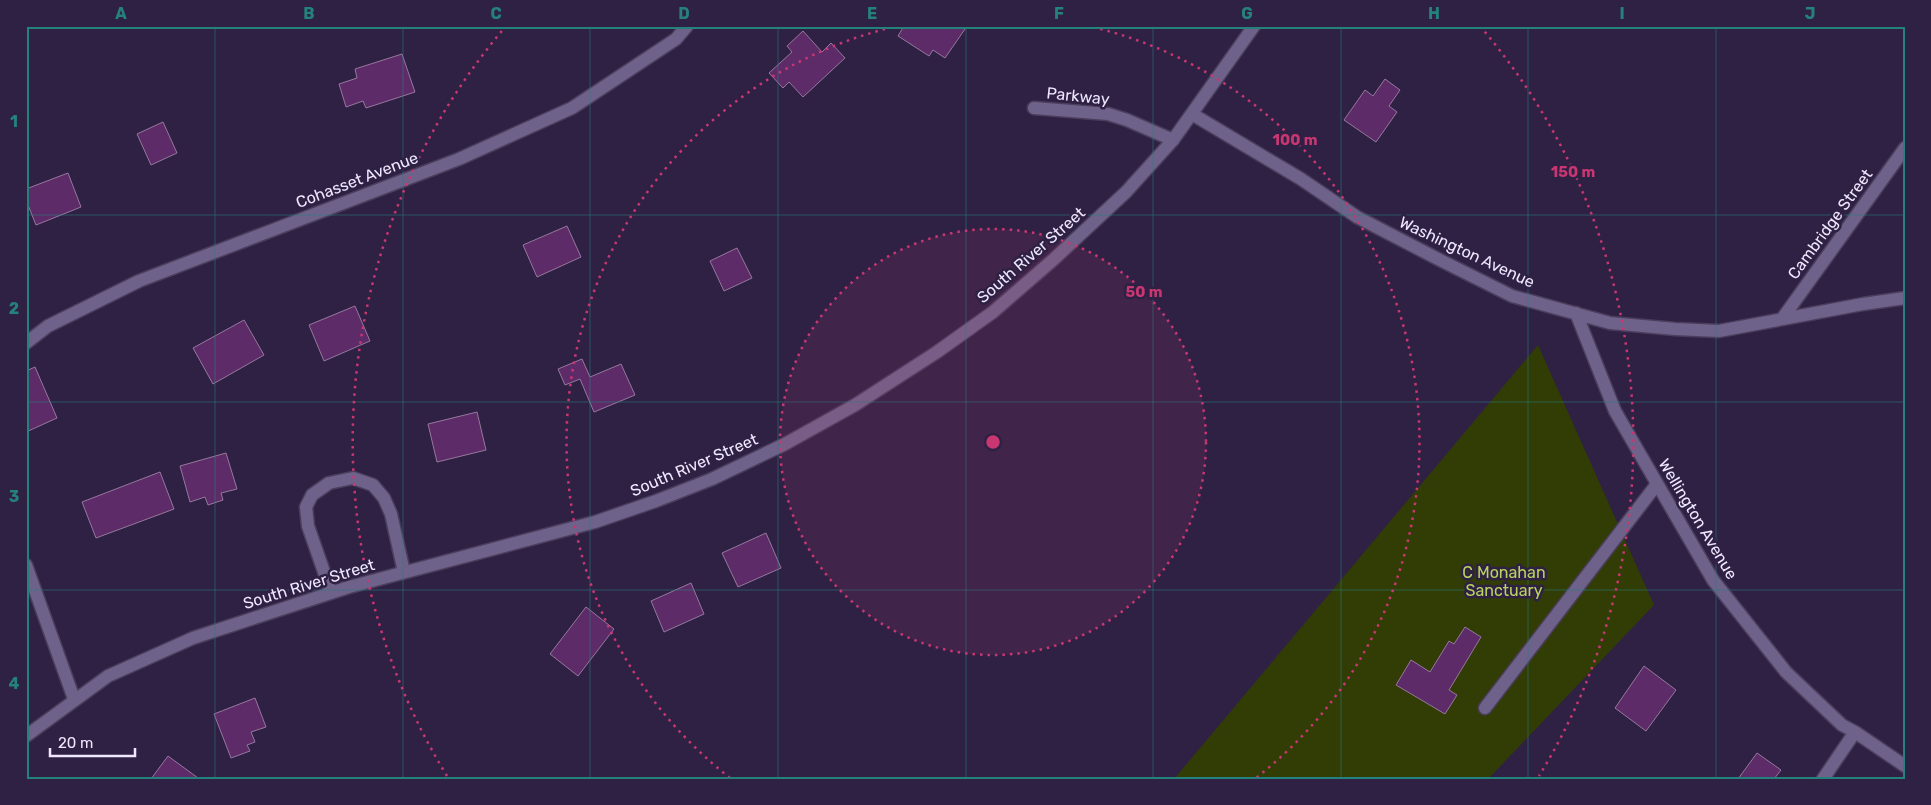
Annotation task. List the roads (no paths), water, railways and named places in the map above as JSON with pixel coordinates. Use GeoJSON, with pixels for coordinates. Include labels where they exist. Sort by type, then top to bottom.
{"type":"FeatureCollection","features":[{"type":"Feature","properties":{"kind":"street","name":"Cohasset Avenue"},"geometry":{"type":"LineString","coordinates":[[26,342],[48,326],[139,281],[459,159],[572,108],[676,39],[687,26]]}},
{"type":"Feature","properties":{"kind":"street","name":"South River Street"},"geometry":{"type":"LineString","coordinates":[[26,736],[74,699],[108,676],[193,638],[331,592],[604,519],[712,479],[785,444],[855,405],[937,352],[993,312],[1054,260],[1126,192],[1174,140],[1254,26]]}},
{"type":"Feature","properties":{"kind":"street","name":"Parkway"},"geometry":{"type":"LineString","coordinates":[[1034,108],[1108,114],[1174,140]]}},
{"type":"Feature","properties":{"kind":"street","name":"Washington Avenue"},"geometry":{"type":"LineString","coordinates":[[1192,114],[1301,178],[1357,217],[1440,260],[1512,296],[1610,323],[1719,331],[1905,298]]}},
{"type":"Feature","properties":{"kind":"street","name":"Cambridge Street"},"geometry":{"type":"LineString","coordinates":[[1782,319],[1905,148]]}},
{"type":"Feature","properties":{"kind":"street","name":"Wellington Avenue"},"geometry":{"type":"LineString","coordinates":[[1576,313],[1615,411],[1713,580],[1786,672],[1842,725],[1905,766]]}},
{"type":"Feature","properties":{"kind":"street"},"geometry":{"type":"LineString","coordinates":[[331,592],[308,526],[306,507],[312,495],[329,483],[353,478],[373,485],[384,498],[391,514],[404,572]]}},
{"type":"Feature","properties":{"kind":"street"},"geometry":{"type":"LineString","coordinates":[[1485,708],[1657,484]]}},
{"type":"Feature","properties":{"kind":"street"},"geometry":{"type":"LineString","coordinates":[[26,565],[74,699]]}},
{"type":"Feature","properties":{"kind":"street"},"geometry":{"type":"LineString","coordinates":[[1823,779],[1855,732]]}},
{"type":"Feature","properties":{"kind":"park label","name":"C Monahan Sanctuary"},"geometry":{"type":"Point","coordinates":[1504,581]}}]}
